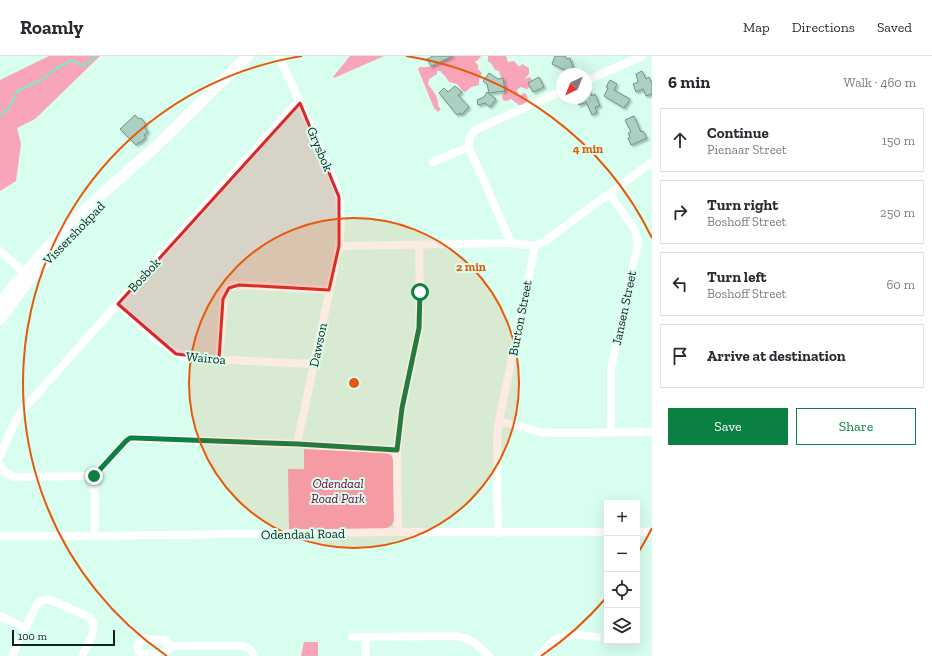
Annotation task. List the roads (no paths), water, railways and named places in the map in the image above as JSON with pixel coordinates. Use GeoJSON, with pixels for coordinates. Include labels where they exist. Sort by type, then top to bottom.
{"type":"FeatureCollection","features":[{"type":"Feature","properties":{"kind":"main road","name":"Vissershokpad"},"geometry":{"type":"LineString","coordinates":[[0,318],[47,248],[93,202],[152,150],[248,56]]}},
{"type":"Feature","properties":{"kind":"main road","name":"Vissershokpad"},"geometry":{"type":"LineString","coordinates":[[0,303],[27,276]]}},
{"type":"Feature","properties":{"kind":"street","name":"Grysbok"},"geometry":{"type":"LineString","coordinates":[[279,56],[332,175],[339,197],[341,224],[338,246]]}},
{"type":"Feature","properties":{"kind":"street"},"geometry":{"type":"LineString","coordinates":[[592,78],[642,56]]}},
{"type":"Feature","properties":{"kind":"street"},"geometry":{"type":"LineString","coordinates":[[511,243],[469,147],[470,136],[479,128],[556,94]]}},
{"type":"Feature","properties":{"kind":"street","name":"Bosbok"},"geometry":{"type":"LineString","coordinates":[[0,456],[20,413],[294,106],[300,103]]}},
{"type":"Feature","properties":{"kind":"street"},"geometry":{"type":"LineString","coordinates":[[433,162],[469,147]]}},
{"type":"Feature","properties":{"kind":"street"},"geometry":{"type":"LineString","coordinates":[[338,246],[511,243],[536,246],[545,241],[652,162]]}},
{"type":"Feature","properties":{"kind":"street","name":"Jansen Street"},"geometry":{"type":"LineString","coordinates":[[609,193],[635,230],[638,242],[611,369],[611,432]]}},
{"type":"Feature","properties":{"kind":"street"},"geometry":{"type":"LineString","coordinates":[[398,532],[397,450],[402,408],[419,328],[419,245]]}},
{"type":"Feature","properties":{"kind":"street","name":"Dawson"},"geometry":{"type":"LineString","coordinates":[[298,444],[338,246]]}},
{"type":"Feature","properties":{"kind":"street","name":"Burton Street"},"geometry":{"type":"LineString","coordinates":[[498,533],[497,437],[499,421],[536,246]]}},
{"type":"Feature","properties":{"kind":"street"},"geometry":{"type":"LineString","coordinates":[[0,251],[27,276]]}},
{"type":"Feature","properties":{"kind":"street"},"geometry":{"type":"LineString","coordinates":[[219,359],[224,296],[226,290],[232,286],[239,285],[329,290]]}},
{"type":"Feature","properties":{"kind":"street","name":"Wairoa"},"geometry":{"type":"LineString","coordinates":[[118,304],[168,349],[176,354],[188,358],[313,364]]}},
{"type":"Feature","properties":{"kind":"street"},"geometry":{"type":"LineString","coordinates":[[499,421],[548,432],[652,432]]}},
{"type":"Feature","properties":{"kind":"street"},"geometry":{"type":"LineString","coordinates":[[95,536],[94,476],[130,438],[298,444],[397,450]]}},
{"type":"Feature","properties":{"kind":"street"},"geometry":{"type":"LineString","coordinates":[[0,464],[4,472],[13,477],[94,476]]}},
{"type":"Feature","properties":{"kind":"street","name":"Odendaal Road"},"geometry":{"type":"LineString","coordinates":[[0,536],[398,532],[604,532]]}},
{"type":"Feature","properties":{"kind":"street"},"geometry":{"type":"LineString","coordinates":[[640,532],[652,532]]}},
{"type":"Feature","properties":{"kind":"street"},"geometry":{"type":"LineString","coordinates":[[12,656],[36,606],[40,601],[46,599],[52,600],[88,616],[92,620],[94,628],[82,656]]}},
{"type":"Feature","properties":{"kind":"street"},"geometry":{"type":"LineString","coordinates":[[0,616],[25,628]]}},
{"type":"Feature","properties":{"kind":"street"},"geometry":{"type":"LineString","coordinates":[[538,656],[553,641],[560,637],[572,635],[597,637]]}},
{"type":"Feature","properties":{"kind":"street"},"geometry":{"type":"LineString","coordinates":[[352,636],[463,637],[473,641],[488,656]]}},
{"type":"Feature","properties":{"kind":"street"},"geometry":{"type":"LineString","coordinates":[[366,637],[366,656]]}},
{"type":"Feature","properties":{"kind":"street"},"geometry":{"type":"LineString","coordinates":[[169,646],[243,646],[250,649],[254,656]]}},
{"type":"Feature","properties":{"kind":"waterway"},"geometry":{"type":"LineString","coordinates":[[0,115],[9,108],[18,90],[38,82],[57,68],[73,60],[83,66],[95,56]]}},
{"type":"Feature","properties":{"kind":"park label","name":"Odendaal Road Park"},"geometry":{"type":"Point","coordinates":[338,490]}}]}
